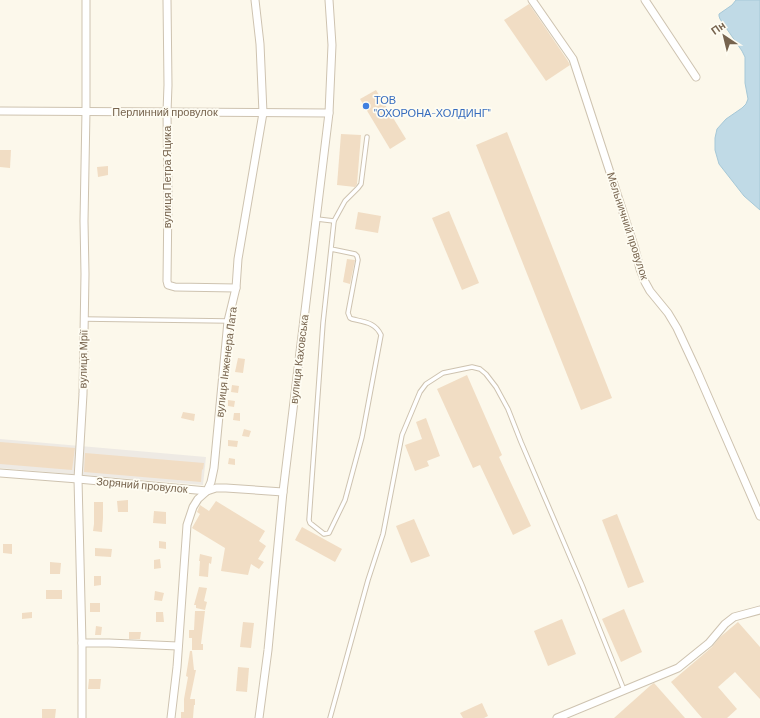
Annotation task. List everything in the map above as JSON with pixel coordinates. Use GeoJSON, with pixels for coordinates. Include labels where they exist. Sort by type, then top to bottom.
{"type":"FeatureCollection","features":[{"type":"Feature","properties":{"kind":"street","name":"вулиця Мрії"},"geometry":{"type":"LineString","coordinates":[[82,718],[82,643],[78,479],[85,274],[86,0]]}},
{"type":"Feature","properties":{"kind":"street","name":"вулиця Петра Яцика"},"geometry":{"type":"LineString","coordinates":[[166,0],[168,85],[167,281],[168,285],[175,288],[236,288]]}},
{"type":"Feature","properties":{"kind":"street","name":"вулиця Інженера Лата"},"geometry":{"type":"LineString","coordinates":[[172,718],[187,525],[193,507],[198,499],[207,491],[212,482],[228,321],[236,288],[238,259],[263,113],[260,44],[255,0]]}},
{"type":"Feature","properties":{"kind":"street","name":"вулиця Каховська"},"geometry":{"type":"LineString","coordinates":[[259,718],[268,650],[283,492],[329,113],[332,45],[329,0]]}},
{"type":"Feature","properties":{"kind":"street","name":"Мельничний провулок"},"geometry":{"type":"LineString","coordinates":[[532,0],[573,59],[645,282],[677,328],[697,370],[760,516]]}},
{"type":"Feature","properties":{"kind":"street"},"geometry":{"type":"LineString","coordinates":[[645,0],[696,77]]}},
{"type":"Feature","properties":{"kind":"street","name":"Перлинний провулок"},"geometry":{"type":"LineString","coordinates":[[0,111],[329,113]]}},
{"type":"Feature","properties":{"kind":"street","name":"Зоряний провулок"},"geometry":{"type":"LineString","coordinates":[[0,473],[207,491],[216,488],[226,488],[283,492]]}},
{"type":"Feature","properties":{"kind":"street"},"geometry":{"type":"LineString","coordinates":[[557,718],[678,668],[709,644],[725,624],[734,617],[760,610]]}},
{"type":"Feature","properties":{"kind":"street"},"geometry":{"type":"LineString","coordinates":[[82,643],[178,646]]}},
{"type":"Feature","properties":{"kind":"lane"},"geometry":{"type":"LineString","coordinates":[[331,249],[355,254],[357,256],[358,260],[348,313],[352,319],[372,324],[377,327],[381,335],[362,437],[345,500],[329,533],[324,534],[310,523],[309,520],[323,323],[334,221],[345,201],[361,184],[367,137]]}},
{"type":"Feature","properties":{"kind":"lane"},"geometry":{"type":"LineString","coordinates":[[316,219],[334,221]]}},
{"type":"Feature","properties":{"kind":"lane"},"geometry":{"type":"LineString","coordinates":[[84,319],[228,321]]}},
{"type":"Feature","properties":{"kind":"lane"},"geometry":{"type":"LineString","coordinates":[[330,718],[368,580],[383,534],[402,436],[408,421],[420,392],[426,384],[443,373],[472,367],[480,369],[486,374],[496,388],[508,410],[582,585],[624,691]]}},
{"type":"Feature","properties":{"kind":"shaded area"},"geometry":{"type":"Polygon","coordinates":[[[0,439],[206,457],[203,485],[0,468],[0,439]]]}},
{"type":"Feature","properties":{"kind":"water"},"geometry":{"type":"Polygon","coordinates":[[[736,0],[760,0],[760,210],[744,196],[719,164],[715,150],[717,129],[726,119],[742,108],[748,99],[745,83],[745,57],[719,16],[719,14],[732,5],[736,0]]]}},
{"type":"Feature","properties":{"kind":"building"},"geometry":{"type":"Polygon","coordinates":[[[529,4],[570,65],[546,81],[504,20],[529,4]]]}},
{"type":"Feature","properties":{"kind":"building"},"geometry":{"type":"Polygon","coordinates":[[[376,90],[406,139],[390,149],[360,99],[376,90]]]}},
{"type":"Feature","properties":{"kind":"building"},"geometry":{"type":"Polygon","coordinates":[[[507,132],[612,398],[581,410],[476,145],[507,132]]]}},
{"type":"Feature","properties":{"kind":"building"},"geometry":{"type":"Polygon","coordinates":[[[341,134],[361,135],[357,184],[355,187],[337,185],[341,134]]]}},
{"type":"Feature","properties":{"kind":"building"},"geometry":{"type":"Polygon","coordinates":[[[0,150],[11,150],[10,168],[0,167],[0,150]]]}},
{"type":"Feature","properties":{"kind":"building"},"geometry":{"type":"Polygon","coordinates":[[[108,166],[108,175],[98,177],[97,167],[108,166]]]}},
{"type":"Feature","properties":{"kind":"building"},"geometry":{"type":"Polygon","coordinates":[[[449,211],[479,283],[462,290],[432,218],[449,211]]]}},
{"type":"Feature","properties":{"kind":"building"},"geometry":{"type":"Polygon","coordinates":[[[358,212],[381,216],[378,233],[355,229],[358,212]]]}},
{"type":"Feature","properties":{"kind":"building"},"geometry":{"type":"Polygon","coordinates":[[[347,259],[355,260],[350,284],[343,282],[347,259]]]}},
{"type":"Feature","properties":{"kind":"building"},"geometry":{"type":"Polygon","coordinates":[[[238,358],[245,359],[243,373],[235,372],[238,358]]]}},
{"type":"Feature","properties":{"kind":"building"},"geometry":{"type":"Polygon","coordinates":[[[467,375],[502,455],[499,457],[531,526],[513,535],[480,465],[473,468],[437,389],[467,375]]]}},
{"type":"Feature","properties":{"kind":"building"},"geometry":{"type":"Polygon","coordinates":[[[232,385],[239,386],[238,393],[231,392],[232,385]]]}},
{"type":"Feature","properties":{"kind":"building"},"geometry":{"type":"Polygon","coordinates":[[[228,400],[235,401],[234,407],[228,406],[228,400]]]}},
{"type":"Feature","properties":{"kind":"building"},"geometry":{"type":"Polygon","coordinates":[[[183,412],[195,414],[194,421],[181,418],[183,412]]]}},
{"type":"Feature","properties":{"kind":"building"},"geometry":{"type":"Polygon","coordinates":[[[234,413],[240,413],[240,421],[233,420],[234,413]]]}},
{"type":"Feature","properties":{"kind":"building"},"geometry":{"type":"Polygon","coordinates":[[[426,418],[440,456],[427,461],[429,466],[415,471],[405,445],[422,439],[416,422],[426,418]]]}},
{"type":"Feature","properties":{"kind":"building"},"geometry":{"type":"Polygon","coordinates":[[[244,429],[251,431],[249,437],[242,436],[244,429]]]}},
{"type":"Feature","properties":{"kind":"building"},"geometry":{"type":"Polygon","coordinates":[[[228,440],[238,441],[237,447],[228,446],[228,440]]]}},
{"type":"Feature","properties":{"kind":"building"},"geometry":{"type":"Polygon","coordinates":[[[0,442],[75,448],[72,470],[0,464],[0,442]]]}},
{"type":"Feature","properties":{"kind":"building"},"geometry":{"type":"Polygon","coordinates":[[[85,453],[204,463],[201,482],[84,472],[85,453]]]}},
{"type":"Feature","properties":{"kind":"building"},"geometry":{"type":"Polygon","coordinates":[[[229,458],[235,459],[235,465],[228,464],[229,458]]]}},
{"type":"Feature","properties":{"kind":"building"},"geometry":{"type":"Polygon","coordinates":[[[128,500],[128,512],[118,512],[117,501],[128,500]]]}},
{"type":"Feature","properties":{"kind":"building"},"geometry":{"type":"Polygon","coordinates":[[[216,501],[265,531],[259,541],[266,546],[258,559],[264,562],[259,569],[251,564],[248,575],[221,571],[225,548],[192,528],[200,514],[197,512],[200,505],[209,511],[216,501]]]}},
{"type":"Feature","properties":{"kind":"building"},"geometry":{"type":"Polygon","coordinates":[[[94,502],[103,502],[102,532],[93,531],[94,502]]]}},
{"type":"Feature","properties":{"kind":"building"},"geometry":{"type":"Polygon","coordinates":[[[154,511],[166,512],[166,524],[153,523],[154,511]]]}},
{"type":"Feature","properties":{"kind":"building"},"geometry":{"type":"Polygon","coordinates":[[[617,514],[644,582],[628,588],[602,520],[617,514]]]}},
{"type":"Feature","properties":{"kind":"building"},"geometry":{"type":"Polygon","coordinates":[[[414,519],[430,556],[411,563],[396,526],[414,519]]]}},
{"type":"Feature","properties":{"kind":"building"},"geometry":{"type":"Polygon","coordinates":[[[302,527],[342,549],[335,562],[295,540],[302,527]]]}},
{"type":"Feature","properties":{"kind":"building"},"geometry":{"type":"Polygon","coordinates":[[[159,541],[166,542],[166,549],[159,548],[159,541]]]}},
{"type":"Feature","properties":{"kind":"building"},"geometry":{"type":"Polygon","coordinates":[[[3,544],[12,544],[12,554],[3,553],[3,544]]]}},
{"type":"Feature","properties":{"kind":"building"},"geometry":{"type":"Polygon","coordinates":[[[95,548],[112,549],[111,557],[95,556],[95,548]]]}},
{"type":"Feature","properties":{"kind":"building"},"geometry":{"type":"Polygon","coordinates":[[[200,554],[212,557],[211,564],[209,563],[208,577],[199,576],[200,554]]]}},
{"type":"Feature","properties":{"kind":"building"},"geometry":{"type":"Polygon","coordinates":[[[160,559],[161,568],[154,569],[154,560],[160,559]]]}},
{"type":"Feature","properties":{"kind":"building"},"geometry":{"type":"Polygon","coordinates":[[[50,562],[61,563],[60,574],[50,574],[50,562]]]}},
{"type":"Feature","properties":{"kind":"building"},"geometry":{"type":"Polygon","coordinates":[[[94,576],[101,576],[101,585],[94,586],[94,576]]]}},
{"type":"Feature","properties":{"kind":"building"},"geometry":{"type":"Polygon","coordinates":[[[199,587],[207,588],[204,601],[207,602],[205,610],[196,608],[196,605],[194,605],[199,587]]]}},
{"type":"Feature","properties":{"kind":"building"},"geometry":{"type":"Polygon","coordinates":[[[46,590],[62,590],[62,599],[46,599],[46,590]]]}},
{"type":"Feature","properties":{"kind":"building"},"geometry":{"type":"Polygon","coordinates":[[[155,591],[164,593],[162,601],[154,600],[155,591]]]}},
{"type":"Feature","properties":{"kind":"building"},"geometry":{"type":"Polygon","coordinates":[[[90,603],[100,603],[100,612],[90,612],[90,603]]]}},
{"type":"Feature","properties":{"kind":"building"},"geometry":{"type":"Polygon","coordinates":[[[624,609],[642,652],[621,662],[602,619],[624,609]]]}},
{"type":"Feature","properties":{"kind":"building"},"geometry":{"type":"Polygon","coordinates":[[[195,611],[205,611],[201,644],[203,644],[203,650],[192,650],[192,638],[189,638],[189,630],[194,630],[195,611]]]}},
{"type":"Feature","properties":{"kind":"building"},"geometry":{"type":"Polygon","coordinates":[[[32,612],[32,618],[22,619],[22,613],[32,612]]]}},
{"type":"Feature","properties":{"kind":"building"},"geometry":{"type":"Polygon","coordinates":[[[156,612],[163,612],[164,622],[156,622],[156,612]]]}},
{"type":"Feature","properties":{"kind":"building"},"geometry":{"type":"Polygon","coordinates":[[[562,619],[576,654],[548,666],[534,631],[562,619]]]}},
{"type":"Feature","properties":{"kind":"building"},"geometry":{"type":"Polygon","coordinates":[[[243,622],[254,623],[251,648],[240,647],[243,622]]]}},
{"type":"Feature","properties":{"kind":"building"},"geometry":{"type":"Polygon","coordinates":[[[738,622],[760,647],[760,699],[735,672],[718,687],[737,709],[727,718],[702,718],[671,682],[712,647],[719,638],[738,622]]]}},
{"type":"Feature","properties":{"kind":"building"},"geometry":{"type":"Polygon","coordinates":[[[96,626],[102,627],[101,635],[95,635],[96,626]]]}},
{"type":"Feature","properties":{"kind":"building"},"geometry":{"type":"Polygon","coordinates":[[[129,632],[141,632],[140,639],[129,639],[129,632]]]}},
{"type":"Feature","properties":{"kind":"building"},"geometry":{"type":"Polygon","coordinates":[[[190,651],[192,651],[194,670],[196,670],[190,699],[195,699],[195,705],[193,718],[181,718],[181,712],[184,712],[184,699],[188,677],[186,676],[190,651]]]}},
{"type":"Feature","properties":{"kind":"building"},"geometry":{"type":"Polygon","coordinates":[[[238,667],[249,668],[247,692],[236,691],[238,667]]]}},
{"type":"Feature","properties":{"kind":"building"},"geometry":{"type":"Polygon","coordinates":[[[89,679],[101,679],[100,689],[88,689],[89,679]]]}},
{"type":"Feature","properties":{"kind":"building"},"geometry":{"type":"Polygon","coordinates":[[[654,683],[685,718],[614,718],[651,685],[654,683]]]}},
{"type":"Feature","properties":{"kind":"building"},"geometry":{"type":"Polygon","coordinates":[[[482,703],[488,716],[484,718],[463,718],[460,713],[482,703]]]}},
{"type":"Feature","properties":{"kind":"building"},"geometry":{"type":"Polygon","coordinates":[[[42,709],[56,709],[55,718],[42,718],[42,709]]]}},
{"type":"Feature","properties":{"kind":"place","name":"ТОВ \"ОХОРОНА-ХОЛДИНГ\""},"geometry":{"type":"Point","coordinates":[366,106]}}]}
